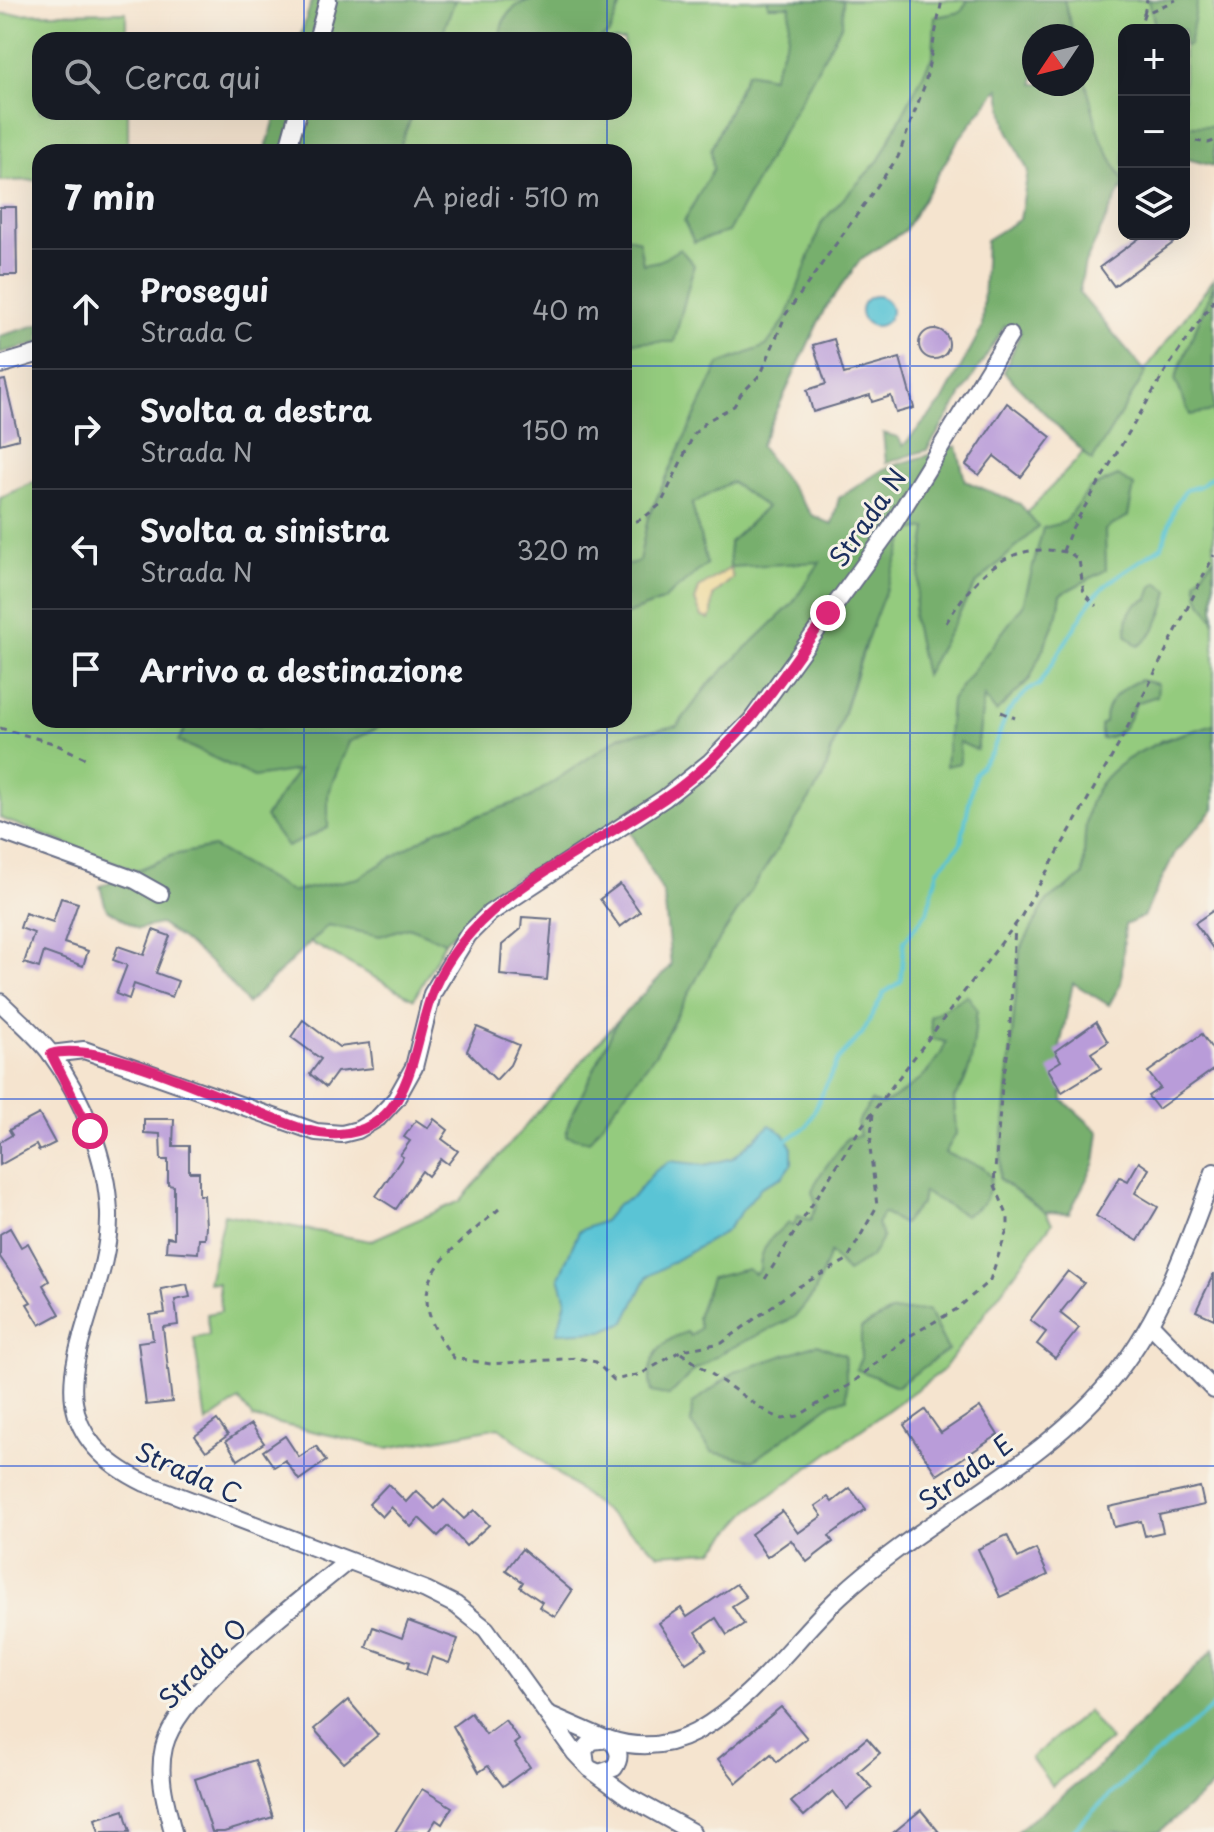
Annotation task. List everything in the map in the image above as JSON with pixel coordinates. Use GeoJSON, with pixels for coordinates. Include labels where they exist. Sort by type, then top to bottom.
{"type":"FeatureCollection","features":[{"type":"Feature","properties":{"kind":"street"},"geometry":{"type":"LineString","coordinates":[[319,32],[328,0]]}},
{"type":"Feature","properties":{"kind":"street"},"geometry":{"type":"LineString","coordinates":[[289,144],[296,120]]}},
{"type":"Feature","properties":{"kind":"street","name":"Strada N"},"geometry":{"type":"LineString","coordinates":[[51,1054],[84,1050],[316,1132],[342,1134],[373,1122],[408,1081],[432,994],[468,935],[517,892],[689,781],[751,721],[913,495],[1010,335]]}},
{"type":"Feature","properties":{"kind":"street"},"geometry":{"type":"LineString","coordinates":[[0,365],[32,355]]}},
{"type":"Feature","properties":{"kind":"street"},"geometry":{"type":"LineString","coordinates":[[0,831],[135,880],[160,894]]}},
{"type":"Feature","properties":{"kind":"street","name":"Strada C"},"geometry":{"type":"LineString","coordinates":[[0,1002],[51,1054],[70,1086],[95,1145],[108,1204],[104,1259],[72,1368],[75,1402],[90,1438],[111,1462],[145,1483],[426,1590],[472,1616],[495,1640],[590,1768],[627,1796],[692,1832]]}},
{"type":"Feature","properties":{"kind":"street","name":"Strada E"},"geometry":{"type":"LineString","coordinates":[[615,1766],[695,1732],[731,1707],[756,1686],[840,1596],[1065,1427],[1107,1385],[1150,1324],[1170,1285],[1214,1172]]}},
{"type":"Feature","properties":{"kind":"street"},"geometry":{"type":"LineString","coordinates":[[1150,1324],[1214,1390]]}},
{"type":"Feature","properties":{"kind":"street","name":"Strada O"},"geometry":{"type":"LineString","coordinates":[[173,1832],[165,1802],[161,1761],[166,1739],[177,1719],[248,1646],[348,1561]]}},
{"type":"Feature","properties":{"kind":"street"},"geometry":{"type":"LineString","coordinates":[[547,1713],[606,1739],[617,1748],[615,1766],[627,1796]]}},
{"type":"Feature","properties":{"kind":"street"},"geometry":{"type":"LineString","coordinates":[[606,1739],[587,1745],[583,1755],[590,1768],[604,1773],[615,1766]]}},
{"type":"Feature","properties":{"kind":"street","name":"Strada E"},"geometry":{"type":"LineString","coordinates":[[606,1739],[641,1747],[663,1743]]}},
{"type":"Feature","properties":{"kind":"path"},"geometry":{"type":"LineString","coordinates":[[632,523],[661,504],[694,434],[707,421],[734,406],[761,374],[786,314],[866,208],[898,157],[925,84],[942,0]]}},
{"type":"Feature","properties":{"kind":"path"},"geometry":{"type":"LineString","coordinates":[[1141,24],[1147,0]]}},
{"type":"Feature","properties":{"kind":"path"},"geometry":{"type":"LineString","coordinates":[[1144,14],[1176,0]]}},
{"type":"Feature","properties":{"kind":"path"},"geometry":{"type":"LineString","coordinates":[[1190,140],[1214,141]]}},
{"type":"Feature","properties":{"kind":"path"},"geometry":{"type":"LineString","coordinates":[[1063,551],[1071,530],[1166,370],[1214,300]]}},
{"type":"Feature","properties":{"kind":"path"},"geometry":{"type":"LineString","coordinates":[[946,623],[964,594],[999,560],[1014,554],[1063,551],[1079,560],[1086,596],[1096,605]]}},
{"type":"Feature","properties":{"kind":"path"},"geometry":{"type":"LineString","coordinates":[[765,1279],[874,1110],[1015,925],[1118,746],[1214,555]]}},
{"type":"Feature","properties":{"kind":"path"},"geometry":{"type":"LineString","coordinates":[[1001,712],[1014,718]]}},
{"type":"Feature","properties":{"kind":"path"},"geometry":{"type":"LineString","coordinates":[[0,728],[53,743],[89,760]]}},
{"type":"Feature","properties":{"kind":"path"},"geometry":{"type":"LineString","coordinates":[[679,1352],[690,1355],[768,1413],[783,1419],[798,1416],[851,1384],[921,1327],[957,1309],[990,1280],[1008,1227],[1008,1217],[994,1183],[1002,1085],[1009,1045],[1015,925]]}},
{"type":"Feature","properties":{"kind":"path"},"geometry":{"type":"LineString","coordinates":[[499,1209],[431,1273],[425,1301],[436,1335],[454,1358],[491,1364],[578,1358],[596,1362],[614,1380],[622,1381],[679,1352],[722,1343],[798,1287],[847,1260],[877,1206],[870,1148],[874,1110]]}},
{"type":"Feature","properties":{"kind":"path"},"geometry":{"type":"LineString","coordinates":[[690,1355],[691,1349]]}},
{"type":"Feature","properties":{"kind":"green space"},"geometry":{"type":"Polygon","coordinates":[[[312,0],[455,0],[443,32],[302,32],[312,0]]]}},
{"type":"Feature","properties":{"kind":"green space"},"geometry":{"type":"Polygon","coordinates":[[[455,0],[996,0],[905,230],[861,259],[824,310],[760,446],[798,537],[849,556],[623,819],[497,888],[445,942],[414,999],[288,930],[0,818],[0,498],[32,483],[32,728],[632,728],[632,144],[401,144],[410,120],[632,120],[632,32],[443,32],[455,0]]]}},
{"type":"Feature","properties":{"kind":"green space"},"geometry":{"type":"Polygon","coordinates":[[[529,0],[623,0],[610,32],[501,32],[507,15],[529,0]]]}},
{"type":"Feature","properties":{"kind":"green space"},"geometry":{"type":"Polygon","coordinates":[[[768,0],[843,0],[842,24],[728,232],[694,242],[684,221],[713,169],[711,149],[747,72],[772,77],[788,36],[790,6],[768,6],[768,0]]]}},
{"type":"Feature","properties":{"kind":"green space"},"geometry":{"type":"Polygon","coordinates":[[[968,0],[1064,0],[1071,24],[1022,24],[1022,96],[1089,96],[1100,137],[1118,171],[1118,194],[1085,263],[1079,293],[1146,372],[1092,461],[1004,372],[1021,331],[1005,326],[927,450],[886,463],[883,433],[898,437],[903,446],[942,402],[982,328],[986,240],[1020,219],[1028,171],[1007,128],[999,88],[959,139],[905,230],[861,259],[824,310],[760,446],[812,515],[832,525],[839,498],[884,469],[957,446],[965,481],[1020,504],[1038,527],[975,585],[925,675],[913,618],[927,528],[908,531],[863,650],[823,778],[711,953],[656,1053],[589,1141],[566,1136],[569,1121],[618,1020],[671,966],[664,895],[624,819],[497,888],[445,942],[408,927],[380,936],[328,925],[247,1004],[207,960],[160,924],[138,929],[106,908],[100,886],[173,855],[213,847],[291,892],[358,878],[437,830],[529,798],[621,736],[677,726],[709,684],[792,604],[820,562],[730,567],[729,543],[766,507],[731,482],[692,504],[707,564],[662,601],[632,612],[632,563],[639,561],[648,517],[719,364],[766,346],[787,317],[822,222],[879,160],[933,55],[935,17],[961,12],[968,0]]]}},
{"type":"Feature","properties":{"kind":"green space"},"geometry":{"type":"Polygon","coordinates":[[[1028,0],[1214,0],[1214,166],[1190,160],[1190,24],[1118,24],[1118,191],[1098,193],[1084,96],[1094,96],[1094,24],[1046,24],[1028,0]]]}},
{"type":"Feature","properties":{"kind":"green space"},"geometry":{"type":"Polygon","coordinates":[[[1149,0],[1198,0],[1190,40],[1190,24],[1155,24],[1149,0]]]}},
{"type":"Feature","properties":{"kind":"green space"},"geometry":{"type":"Polygon","coordinates":[[[126,12],[126,32],[32,32],[32,120],[128,120],[128,144],[32,144],[32,180],[0,181],[0,14],[126,12]]]}},
{"type":"Feature","properties":{"kind":"green space"},"geometry":{"type":"Polygon","coordinates":[[[275,120],[410,120],[401,144],[267,144],[275,120]]]}},
{"type":"Feature","properties":{"kind":"green space"},"geometry":{"type":"Polygon","coordinates":[[[1190,126],[1214,126],[1214,166],[1190,160],[1190,126]]]}},
{"type":"Feature","properties":{"kind":"green space"},"geometry":{"type":"Polygon","coordinates":[[[632,238],[639,241],[643,264],[659,261],[680,249],[694,265],[674,342],[633,342],[632,238]]]}},
{"type":"Feature","properties":{"kind":"green space"},"geometry":{"type":"Polygon","coordinates":[[[1214,279],[1214,724],[1160,741],[1089,807],[1083,876],[1046,902],[1010,1067],[999,1179],[1045,1212],[1052,1223],[942,1371],[750,1510],[713,1551],[659,1554],[499,1427],[388,1448],[253,1418],[239,1400],[206,1423],[194,1338],[209,1335],[207,1314],[221,1311],[218,1283],[208,1282],[224,1214],[370,1241],[460,1201],[618,1020],[666,971],[823,779],[903,526],[1018,522],[1076,461],[1214,279]]]}},
{"type":"Feature","properties":{"kind":"green space"},"geometry":{"type":"Polygon","coordinates":[[[1214,284],[1214,411],[1190,415],[1175,379],[1214,284]]]}},
{"type":"Feature","properties":{"kind":"green space"},"geometry":{"type":"Polygon","coordinates":[[[32,326],[32,345],[0,353],[0,336],[32,326]]]}},
{"type":"Feature","properties":{"kind":"green space"},"geometry":{"type":"Polygon","coordinates":[[[1118,476],[1134,486],[1128,516],[1105,530],[1106,570],[1061,594],[1058,614],[1030,679],[996,712],[984,696],[977,750],[959,742],[960,763],[946,766],[951,700],[1023,605],[1043,528],[1065,522],[1089,489],[1118,476]]]}},
{"type":"Feature","properties":{"kind":"green space"},"geometry":{"type":"Polygon","coordinates":[[[1214,557],[1214,620],[1199,597],[1196,581],[1214,557]]]}},
{"type":"Feature","properties":{"kind":"green space"},"geometry":{"type":"Polygon","coordinates":[[[1158,583],[1169,591],[1165,606],[1154,630],[1138,646],[1126,635],[1128,617],[1136,604],[1148,599],[1152,587],[1158,583]]]}},
{"type":"Feature","properties":{"kind":"green space"},"geometry":{"type":"Polygon","coordinates":[[[1140,680],[1158,684],[1157,696],[1136,703],[1128,722],[1120,731],[1102,739],[1100,726],[1105,722],[1111,702],[1121,691],[1140,680]]]}},
{"type":"Feature","properties":{"kind":"green space"},"geometry":{"type":"Polygon","coordinates":[[[1214,724],[1214,809],[1176,851],[1143,917],[1125,925],[1121,983],[1109,1005],[1073,983],[1060,1047],[1063,1100],[1099,1132],[1095,1163],[1069,1213],[1045,1212],[999,1179],[1020,950],[1046,902],[1083,876],[1089,807],[1097,789],[1109,774],[1140,752],[1214,724]]]}},
{"type":"Feature","properties":{"kind":"green space"},"geometry":{"type":"Polygon","coordinates":[[[185,728],[377,728],[349,742],[328,793],[328,828],[287,847],[265,817],[298,770],[254,777],[178,741],[185,728]]]}},
{"type":"Feature","properties":{"kind":"green space"},"geometry":{"type":"Polygon","coordinates":[[[967,995],[977,1009],[974,1044],[966,1078],[954,1098],[956,1134],[945,1153],[983,1167],[991,1177],[985,1200],[965,1215],[923,1192],[921,1204],[903,1224],[883,1213],[877,1224],[883,1237],[871,1257],[847,1272],[830,1253],[814,1294],[795,1317],[723,1352],[693,1371],[669,1396],[652,1392],[650,1371],[656,1354],[668,1341],[687,1332],[691,1336],[700,1328],[697,1317],[711,1278],[747,1269],[755,1274],[760,1270],[768,1242],[777,1232],[789,1222],[793,1226],[798,1216],[810,1220],[817,1205],[812,1192],[815,1184],[847,1138],[860,1136],[857,1123],[871,1101],[881,1105],[911,1087],[928,1071],[946,1042],[933,1039],[930,1017],[967,995]]]}},
{"type":"Feature","properties":{"kind":"green space"},"geometry":{"type":"Polygon","coordinates":[[[928,1310],[948,1350],[897,1386],[856,1369],[861,1358],[861,1328],[890,1312],[928,1310]]]}},
{"type":"Feature","properties":{"kind":"green space"},"geometry":{"type":"Polygon","coordinates":[[[817,1344],[845,1355],[847,1399],[833,1402],[753,1461],[712,1452],[691,1424],[692,1404],[735,1372],[817,1344]]]}},
{"type":"Feature","properties":{"kind":"green space"},"geometry":{"type":"Polygon","coordinates":[[[1214,1649],[1214,1785],[1159,1832],[1016,1832],[1095,1770],[1214,1649]]]}},
{"type":"Feature","properties":{"kind":"green space"},"geometry":{"type":"Polygon","coordinates":[[[1088,1711],[1110,1740],[1052,1786],[1031,1758],[1088,1711]]]}},
{"type":"Feature","properties":{"kind":"sand"},"geometry":{"type":"Polygon","coordinates":[[[730,568],[733,578],[713,596],[712,615],[709,619],[702,617],[695,601],[699,588],[730,568]]]}},
{"type":"Feature","properties":{"kind":"water"},"geometry":{"type":"Polygon","coordinates":[[[876,296],[882,297],[890,305],[890,317],[882,325],[876,326],[870,325],[862,317],[861,311],[862,305],[870,297],[876,296]]]}},
{"type":"Feature","properties":{"kind":"water"},"geometry":{"type":"Polygon","coordinates":[[[770,1125],[784,1134],[792,1148],[792,1163],[782,1177],[761,1187],[726,1231],[647,1277],[625,1322],[603,1331],[557,1333],[566,1301],[559,1277],[579,1231],[604,1221],[618,1204],[633,1197],[654,1172],[670,1161],[705,1165],[733,1158],[770,1125]]]}},
{"type":"Feature","properties":{"kind":"building"},"geometry":{"type":"Polygon","coordinates":[[[0,207],[16,207],[17,275],[0,275],[0,207]]]}},
{"type":"Feature","properties":{"kind":"building"},"geometry":{"type":"Polygon","coordinates":[[[1137,240],[1171,240],[1173,243],[1114,286],[1100,267],[1137,240]]]}},
{"type":"Feature","properties":{"kind":"building"},"geometry":{"type":"Polygon","coordinates":[[[934,329],[940,330],[948,338],[948,350],[940,358],[934,359],[928,358],[920,350],[919,344],[920,338],[928,330],[934,329]]]}},
{"type":"Feature","properties":{"kind":"building"},"geometry":{"type":"Polygon","coordinates":[[[834,339],[844,374],[900,358],[914,408],[896,413],[891,396],[872,402],[870,395],[813,412],[807,390],[826,384],[813,345],[834,339]]]}},
{"type":"Feature","properties":{"kind":"building"},"geometry":{"type":"Polygon","coordinates":[[[5,380],[19,439],[0,444],[0,381],[5,380]]]}},
{"type":"Feature","properties":{"kind":"building"},"geometry":{"type":"Polygon","coordinates":[[[1007,403],[1051,437],[1021,477],[994,456],[979,475],[966,465],[1007,403]]]}},
{"type":"Feature","properties":{"kind":"building"},"geometry":{"type":"Polygon","coordinates":[[[620,884],[640,912],[620,927],[600,899],[620,884]]]}},
{"type":"Feature","properties":{"kind":"building"},"geometry":{"type":"Polygon","coordinates":[[[61,898],[78,903],[64,943],[88,951],[83,966],[44,952],[39,968],[24,963],[34,933],[20,928],[25,913],[53,922],[61,898]]]}},
{"type":"Feature","properties":{"kind":"building"},"geometry":{"type":"Polygon","coordinates":[[[1214,910],[1214,950],[1195,923],[1214,910]]]}},
{"type":"Feature","properties":{"kind":"building"},"geometry":{"type":"Polygon","coordinates":[[[522,917],[552,919],[547,980],[500,975],[502,945],[521,929],[522,917]]]}},
{"type":"Feature","properties":{"kind":"building"},"geometry":{"type":"Polygon","coordinates":[[[153,930],[170,936],[156,973],[178,981],[172,997],[134,984],[129,999],[116,994],[127,965],[113,960],[118,946],[144,955],[153,930]]]}},
{"type":"Feature","properties":{"kind":"building"},"geometry":{"type":"Polygon","coordinates":[[[303,1020],[339,1047],[370,1043],[373,1068],[337,1072],[326,1087],[310,1074],[321,1059],[291,1037],[303,1020]]]}},
{"type":"Feature","properties":{"kind":"building"},"geometry":{"type":"Polygon","coordinates":[[[1096,1022],[1108,1042],[1091,1053],[1101,1068],[1062,1092],[1048,1069],[1061,1061],[1055,1051],[1096,1022]]]}},
{"type":"Feature","properties":{"kind":"building"},"geometry":{"type":"Polygon","coordinates":[[[477,1027],[519,1045],[510,1065],[496,1080],[467,1051],[477,1027]]]}},
{"type":"Feature","properties":{"kind":"building"},"geometry":{"type":"Polygon","coordinates":[[[1202,1034],[1214,1052],[1214,1069],[1158,1109],[1148,1096],[1160,1088],[1148,1072],[1202,1034]]]}},
{"type":"Feature","properties":{"kind":"building"},"geometry":{"type":"Polygon","coordinates":[[[39,1114],[55,1143],[39,1151],[36,1145],[0,1165],[0,1142],[12,1135],[9,1130],[39,1114]]]}},
{"type":"Feature","properties":{"kind":"building"},"geometry":{"type":"Polygon","coordinates":[[[144,1119],[174,1119],[173,1146],[189,1146],[189,1172],[199,1172],[199,1195],[204,1195],[205,1239],[199,1239],[198,1253],[166,1251],[167,1237],[174,1238],[174,1186],[168,1185],[168,1160],[161,1160],[160,1134],[144,1133],[144,1119]]]}},
{"type":"Feature","properties":{"kind":"building"},"geometry":{"type":"Polygon","coordinates":[[[434,1119],[448,1130],[442,1139],[458,1151],[448,1164],[441,1159],[428,1176],[422,1171],[396,1209],[376,1196],[403,1157],[400,1155],[410,1141],[404,1137],[416,1120],[428,1128],[434,1119]]]}},
{"type":"Feature","properties":{"kind":"building"},"geometry":{"type":"Polygon","coordinates":[[[1139,1162],[1149,1169],[1135,1193],[1158,1207],[1138,1241],[1096,1216],[1120,1177],[1128,1181],[1139,1162]]]}},
{"type":"Feature","properties":{"kind":"building"},"geometry":{"type":"Polygon","coordinates":[[[10,1228],[21,1247],[28,1243],[49,1281],[43,1285],[60,1314],[40,1325],[27,1304],[31,1302],[0,1257],[0,1234],[10,1228]]]}},
{"type":"Feature","properties":{"kind":"building"},"geometry":{"type":"Polygon","coordinates":[[[1068,1271],[1084,1283],[1060,1313],[1079,1328],[1055,1358],[1037,1344],[1046,1332],[1030,1320],[1068,1271]]]}},
{"type":"Feature","properties":{"kind":"building"},"geometry":{"type":"Polygon","coordinates":[[[1214,1273],[1214,1319],[1196,1311],[1214,1273]]]}},
{"type":"Feature","properties":{"kind":"building"},"geometry":{"type":"Polygon","coordinates":[[[187,1284],[190,1297],[175,1300],[178,1325],[163,1327],[172,1402],[146,1405],[138,1342],[153,1340],[150,1315],[165,1313],[161,1289],[187,1284]]]}},
{"type":"Feature","properties":{"kind":"building"},"geometry":{"type":"Polygon","coordinates":[[[980,1407],[998,1435],[937,1475],[904,1425],[925,1410],[941,1433],[980,1407]]]}},
{"type":"Feature","properties":{"kind":"building"},"geometry":{"type":"Polygon","coordinates":[[[217,1420],[228,1435],[206,1451],[195,1436],[217,1420]]]}},
{"type":"Feature","properties":{"kind":"building"},"geometry":{"type":"Polygon","coordinates":[[[251,1424],[264,1443],[238,1460],[226,1441],[251,1424]]]}},
{"type":"Feature","properties":{"kind":"building"},"geometry":{"type":"Polygon","coordinates":[[[285,1436],[299,1457],[316,1446],[326,1461],[299,1480],[285,1460],[274,1467],[263,1451],[285,1436]]]}},
{"type":"Feature","properties":{"kind":"building"},"geometry":{"type":"Polygon","coordinates":[[[388,1484],[406,1502],[416,1491],[435,1509],[444,1500],[464,1519],[474,1510],[489,1525],[466,1546],[448,1526],[438,1536],[419,1518],[411,1527],[391,1507],[382,1517],[369,1504],[388,1484]]]}},
{"type":"Feature","properties":{"kind":"building"},"geometry":{"type":"Polygon","coordinates":[[[1200,1487],[1204,1505],[1159,1515],[1163,1532],[1145,1536],[1141,1521],[1114,1527],[1109,1507],[1200,1487]]]}},
{"type":"Feature","properties":{"kind":"building"},"geometry":{"type":"Polygon","coordinates":[[[850,1488],[866,1509],[829,1536],[833,1542],[807,1562],[791,1540],[767,1557],[751,1534],[782,1511],[798,1533],[822,1516],[815,1506],[828,1497],[832,1502],[850,1488]]]}},
{"type":"Feature","properties":{"kind":"building"},"geometry":{"type":"Polygon","coordinates":[[[1007,1535],[1018,1558],[1036,1549],[1048,1575],[1000,1597],[978,1549],[1007,1535]]]}},
{"type":"Feature","properties":{"kind":"building"},"geometry":{"type":"Polygon","coordinates":[[[522,1549],[572,1591],[555,1617],[539,1607],[542,1602],[520,1587],[523,1582],[506,1570],[522,1549]]]}},
{"type":"Feature","properties":{"kind":"building"},"geometry":{"type":"Polygon","coordinates":[[[736,1584],[746,1597],[732,1606],[744,1624],[727,1635],[716,1618],[696,1632],[707,1649],[686,1663],[659,1623],[681,1608],[687,1617],[736,1584]]]}},
{"type":"Feature","properties":{"kind":"building"},"geometry":{"type":"Polygon","coordinates":[[[408,1621],[458,1639],[449,1663],[432,1657],[426,1675],[408,1668],[410,1662],[366,1647],[373,1627],[402,1638],[408,1621]]]}},
{"type":"Feature","properties":{"kind":"building"},"geometry":{"type":"Polygon","coordinates":[[[348,1700],[378,1735],[344,1763],[314,1729],[348,1700]]]}},
{"type":"Feature","properties":{"kind":"building"},"geometry":{"type":"Polygon","coordinates":[[[781,1707],[807,1738],[777,1762],[771,1754],[737,1783],[718,1759],[781,1707]]]}},
{"type":"Feature","properties":{"kind":"building"},"geometry":{"type":"Polygon","coordinates":[[[471,1713],[486,1734],[505,1720],[519,1740],[514,1744],[530,1767],[503,1786],[488,1766],[479,1772],[453,1726],[471,1713]]]}},
{"type":"Feature","properties":{"kind":"building"},"geometry":{"type":"Polygon","coordinates":[[[867,1738],[880,1753],[858,1772],[872,1788],[847,1809],[833,1791],[804,1816],[791,1802],[867,1738]]]}},
{"type":"Feature","properties":{"kind":"building"},"geometry":{"type":"Polygon","coordinates":[[[255,1760],[273,1817],[224,1832],[212,1832],[195,1779],[255,1760]]]}},
{"type":"Feature","properties":{"kind":"building"},"geometry":{"type":"Polygon","coordinates":[[[422,1789],[452,1807],[442,1824],[436,1820],[428,1832],[395,1832],[422,1789]]]}},
{"type":"Feature","properties":{"kind":"building"},"geometry":{"type":"Polygon","coordinates":[[[124,1810],[130,1832],[99,1832],[95,1819],[124,1810]]]}},
{"type":"Feature","properties":{"kind":"building"},"geometry":{"type":"Polygon","coordinates":[[[921,1810],[939,1832],[894,1832],[921,1810]]]}},
{"type":"Feature","properties":{"kind":"waterway"},"geometry":{"type":"LineString","coordinates":[[787,1140],[807,1126],[838,1060],[862,1034],[884,993],[901,981],[904,941],[927,912],[938,870],[961,843],[975,773],[992,752],[1008,712],[1029,689],[1039,685],[1094,596],[1162,546],[1176,504],[1186,490],[1200,486],[1214,475]]}},
{"type":"Feature","properties":{"kind":"waterway"},"geometry":{"type":"LineString","coordinates":[[1071,1832],[1129,1777],[1214,1706]]}},
{"type":"Feature","properties":{"kind":"route"},"geometry":{"type":"LineString","coordinates":[[90,1131],[70,1086],[51,1054],[84,1050],[149,1070],[306,1129],[342,1134],[369,1125],[392,1104],[408,1081],[432,994],[468,935],[517,892],[689,781],[751,721],[828,613]]}}]}
